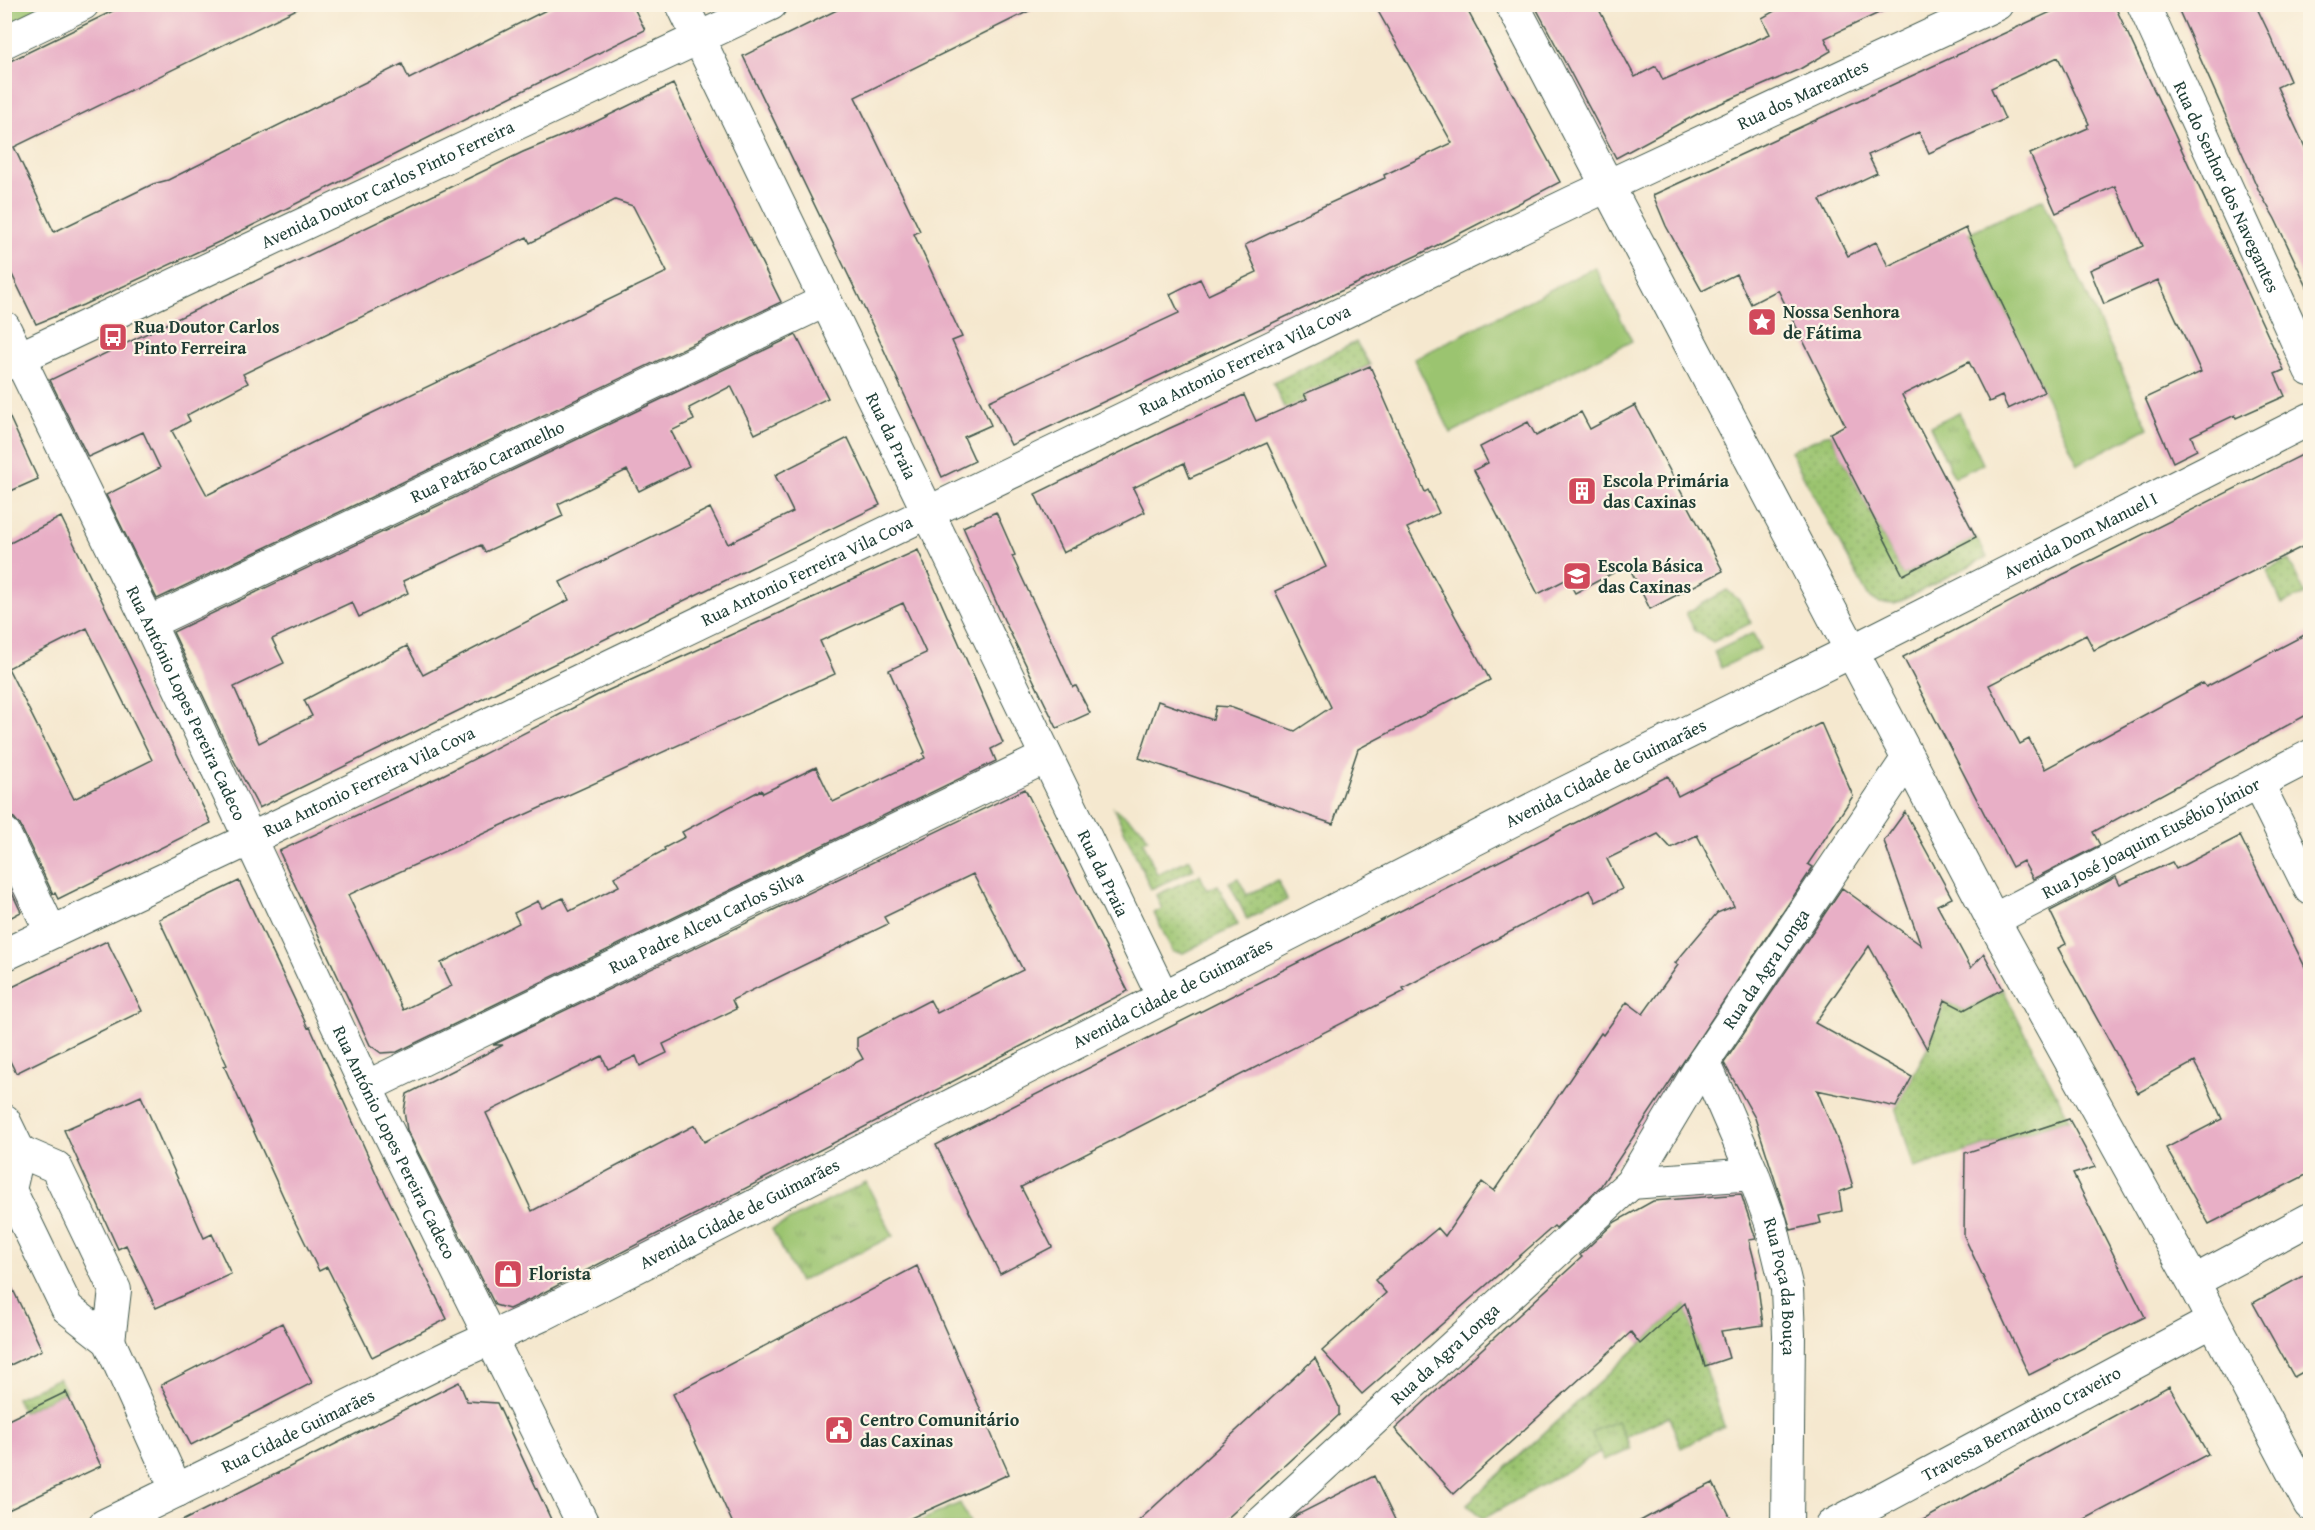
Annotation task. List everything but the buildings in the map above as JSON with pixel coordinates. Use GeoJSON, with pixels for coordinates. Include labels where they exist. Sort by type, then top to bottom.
{"type":"FeatureCollection","features":[{"type":"Feature","properties":{"kind":"street"},"geometry":{"type":"LineString","coordinates":[[4,42],[83,4]]}},
{"type":"Feature","properties":{"kind":"street","name":"Rua da Praia"},"geometry":{"type":"LineString","coordinates":[[682,4],[1162,997]]}},
{"type":"Feature","properties":{"kind":"street","name":"Avenida Doutor Carlos Pinto Ferreira"},"geometry":{"type":"LineString","coordinates":[[12,362],[771,4]]}},
{"type":"Feature","properties":{"kind":"street"},"geometry":{"type":"LineString","coordinates":[[1512,4],[1994,920],[2193,1282],[2310,1504]]}},
{"type":"Feature","properties":{"kind":"street","name":"Rua dos Mareantes"},"geometry":{"type":"LineString","coordinates":[[1608,186],[1997,4]]}},
{"type":"Feature","properties":{"kind":"street","name":"Rua do Senhor dos Navegantes"},"geometry":{"type":"LineString","coordinates":[[2143,4],[2310,370]]}},
{"type":"Feature","properties":{"kind":"street","name":"Rua Antonio Ferreira Vila Cova"},"geometry":{"type":"LineString","coordinates":[[4,955],[1608,186]]}},
{"type":"Feature","properties":{"kind":"street","name":"Rua Patrão Caramelho"},"geometry":{"type":"LineString","coordinates":[[149,623],[825,302]]}},
{"type":"Feature","properties":{"kind":"street","name":"Rua António Lopes Pereira Cadeco"},"geometry":{"type":"LineString","coordinates":[[4,327],[12,362],[149,623],[366,1087],[584,1526]]}},
{"type":"Feature","properties":{"kind":"street","name":"Avenida Dom Manuel I"},"geometry":{"type":"LineString","coordinates":[[1852,651],[2310,419]]}},
{"type":"Feature","properties":{"kind":"street","name":"Avenida Cidade de Guimarães"},"geometry":{"type":"LineString","coordinates":[[492,1338],[1553,799],[1852,651]]}},
{"type":"Feature","properties":{"kind":"street","name":"Rua José Joaquim Eusébio Júnior"},"geometry":{"type":"LineString","coordinates":[[1994,920],[2310,756]]}},
{"type":"Feature","properties":{"kind":"street","name":"Rua Padre Alceu Carlos Silva"},"geometry":{"type":"LineString","coordinates":[[366,1087],[1046,757]]}},
{"type":"Feature","properties":{"kind":"street","name":"Rua da Agra Longa"},"geometry":{"type":"LineString","coordinates":[[1267,1522],[1631,1184],[1704,1060],[1908,758]]}},
{"type":"Feature","properties":{"kind":"street"},"geometry":{"type":"LineString","coordinates":[[2258,784],[2310,889]]}},
{"type":"Feature","properties":{"kind":"street"},"geometry":{"type":"LineString","coordinates":[[4,834],[51,932]]}},
{"type":"Feature","properties":{"kind":"street","name":"Rua Poça da Bouça"},"geometry":{"type":"LineString","coordinates":[[1704,1060],[1771,1222],[1787,1289],[1789,1335],[1787,1526]]}},
{"type":"Feature","properties":{"kind":"street"},"geometry":{"type":"LineString","coordinates":[[4,1120],[19,1151],[10,1190],[15,1201],[67,1308],[109,1341],[177,1491]]}},
{"type":"Feature","properties":{"kind":"street"},"geometry":{"type":"LineString","coordinates":[[19,1151],[56,1167],[116,1290],[109,1341]]}},
{"type":"Feature","properties":{"kind":"street"},"geometry":{"type":"LineString","coordinates":[[1631,1184],[1753,1174]]}},
{"type":"Feature","properties":{"kind":"street"},"geometry":{"type":"LineString","coordinates":[[2193,1282],[2310,1219]]}},
{"type":"Feature","properties":{"kind":"street","name":"Travessa Bernardino Craveiro"},"geometry":{"type":"LineString","coordinates":[[1831,1526],[2213,1321]]}},
{"type":"Feature","properties":{"kind":"street","name":"Rua Cidade Guimarães"},"geometry":{"type":"LineString","coordinates":[[104,1526],[492,1338]]}},
{"type":"Feature","properties":{"kind":"green space"},"geometry":{"type":"Polygon","coordinates":[[[5,4],[53,5],[5,27],[5,4]]]}},
{"type":"Feature","properties":{"kind":"green space"},"geometry":{"type":"Polygon","coordinates":[[[2043,199],[2148,428],[2078,464],[1968,233],[2043,199]]]}},
{"type":"Feature","properties":{"kind":"green space"},"geometry":{"type":"Polygon","coordinates":[[[1595,267],[1632,341],[1451,433],[1414,359],[1595,267]]]}},
{"type":"Feature","properties":{"kind":"green space"},"geometry":{"type":"Polygon","coordinates":[[[1356,342],[1370,365],[1304,395],[1322,434],[1328,505],[1273,383],[1356,342]]]}},
{"type":"Feature","properties":{"kind":"green space"},"geometry":{"type":"Polygon","coordinates":[[[1959,412],[1983,464],[1954,477],[1930,426],[1959,412]]]}},
{"type":"Feature","properties":{"kind":"green space"},"geometry":{"type":"Polygon","coordinates":[[[1830,433],[1903,575],[1976,537],[1987,557],[1895,604],[1879,603],[1868,596],[1790,451],[1830,433]]]}},
{"type":"Feature","properties":{"kind":"green space"},"geometry":{"type":"Polygon","coordinates":[[[2289,560],[2305,594],[2282,604],[2267,570],[2289,560]]]}},
{"type":"Feature","properties":{"kind":"green space"},"geometry":{"type":"Polygon","coordinates":[[[1727,590],[1740,601],[1751,623],[1713,642],[1695,631],[1686,613],[1727,590]]]}},
{"type":"Feature","properties":{"kind":"green space"},"geometry":{"type":"Polygon","coordinates":[[[1753,633],[1760,649],[1721,668],[1714,652],[1753,633]]]}},
{"type":"Feature","properties":{"kind":"green space"},"geometry":{"type":"Polygon","coordinates":[[[1114,808],[1143,829],[1148,839],[1143,841],[1157,874],[1190,859],[1194,869],[1151,889],[1114,808]]]}},
{"type":"Feature","properties":{"kind":"green space"},"geometry":{"type":"Polygon","coordinates":[[[1200,875],[1207,890],[1218,885],[1238,925],[1183,953],[1173,952],[1154,913],[1162,909],[1156,895],[1200,875]]]}},
{"type":"Feature","properties":{"kind":"green space"},"geometry":{"type":"Polygon","coordinates":[[[1238,878],[1247,895],[1278,880],[1287,900],[1247,919],[1229,882],[1238,878]]]}},
{"type":"Feature","properties":{"kind":"green space"},"geometry":{"type":"Polygon","coordinates":[[[2003,989],[2069,1119],[1914,1168],[1896,1107],[1927,1049],[1945,1000],[1964,1010],[2003,989]]]}},
{"type":"Feature","properties":{"kind":"green space"},"geometry":{"type":"Polygon","coordinates":[[[866,1182],[893,1236],[799,1282],[772,1229],[866,1182]]]}},
{"type":"Feature","properties":{"kind":"green space"},"geometry":{"type":"Polygon","coordinates":[[[1685,1303],[1724,1426],[1681,1448],[1669,1416],[1625,1437],[1617,1421],[1591,1432],[1600,1452],[1483,1519],[1467,1504],[1685,1303]]]}},
{"type":"Feature","properties":{"kind":"green space"},"geometry":{"type":"Polygon","coordinates":[[[59,1378],[66,1392],[23,1412],[16,1398],[59,1378]]]}},
{"type":"Feature","properties":{"kind":"green space"},"geometry":{"type":"Polygon","coordinates":[[[1618,1420],[1631,1449],[1604,1461],[1591,1432],[1618,1420]]]}},
{"type":"Feature","properties":{"kind":"green space"},"geometry":{"type":"Polygon","coordinates":[[[960,1503],[971,1525],[911,1525],[960,1503]]]}},
{"type":"Feature","properties":{"kind":"place","name":"Nossa Senhora de Fátima"},"geometry":{"type":"Point","coordinates":[1762,322]}},
{"type":"Feature","properties":{"kind":"place","name":"Rua Doutor Carlos Pinto Ferreira"},"geometry":{"type":"Point","coordinates":[113,337]}},
{"type":"Feature","properties":{"kind":"place","name":"Escola Primária das Caxinas"},"geometry":{"type":"Point","coordinates":[1582,491]}},
{"type":"Feature","properties":{"kind":"place","name":"Escola Básica das Caxinas"},"geometry":{"type":"Point","coordinates":[1577,576]}},
{"type":"Feature","properties":{"kind":"place","name":"Florista"},"geometry":{"type":"Point","coordinates":[508,1274]}},
{"type":"Feature","properties":{"kind":"place","name":"Centro Comunitário das Caxinas"},"geometry":{"type":"Point","coordinates":[839,1430]}}]}
